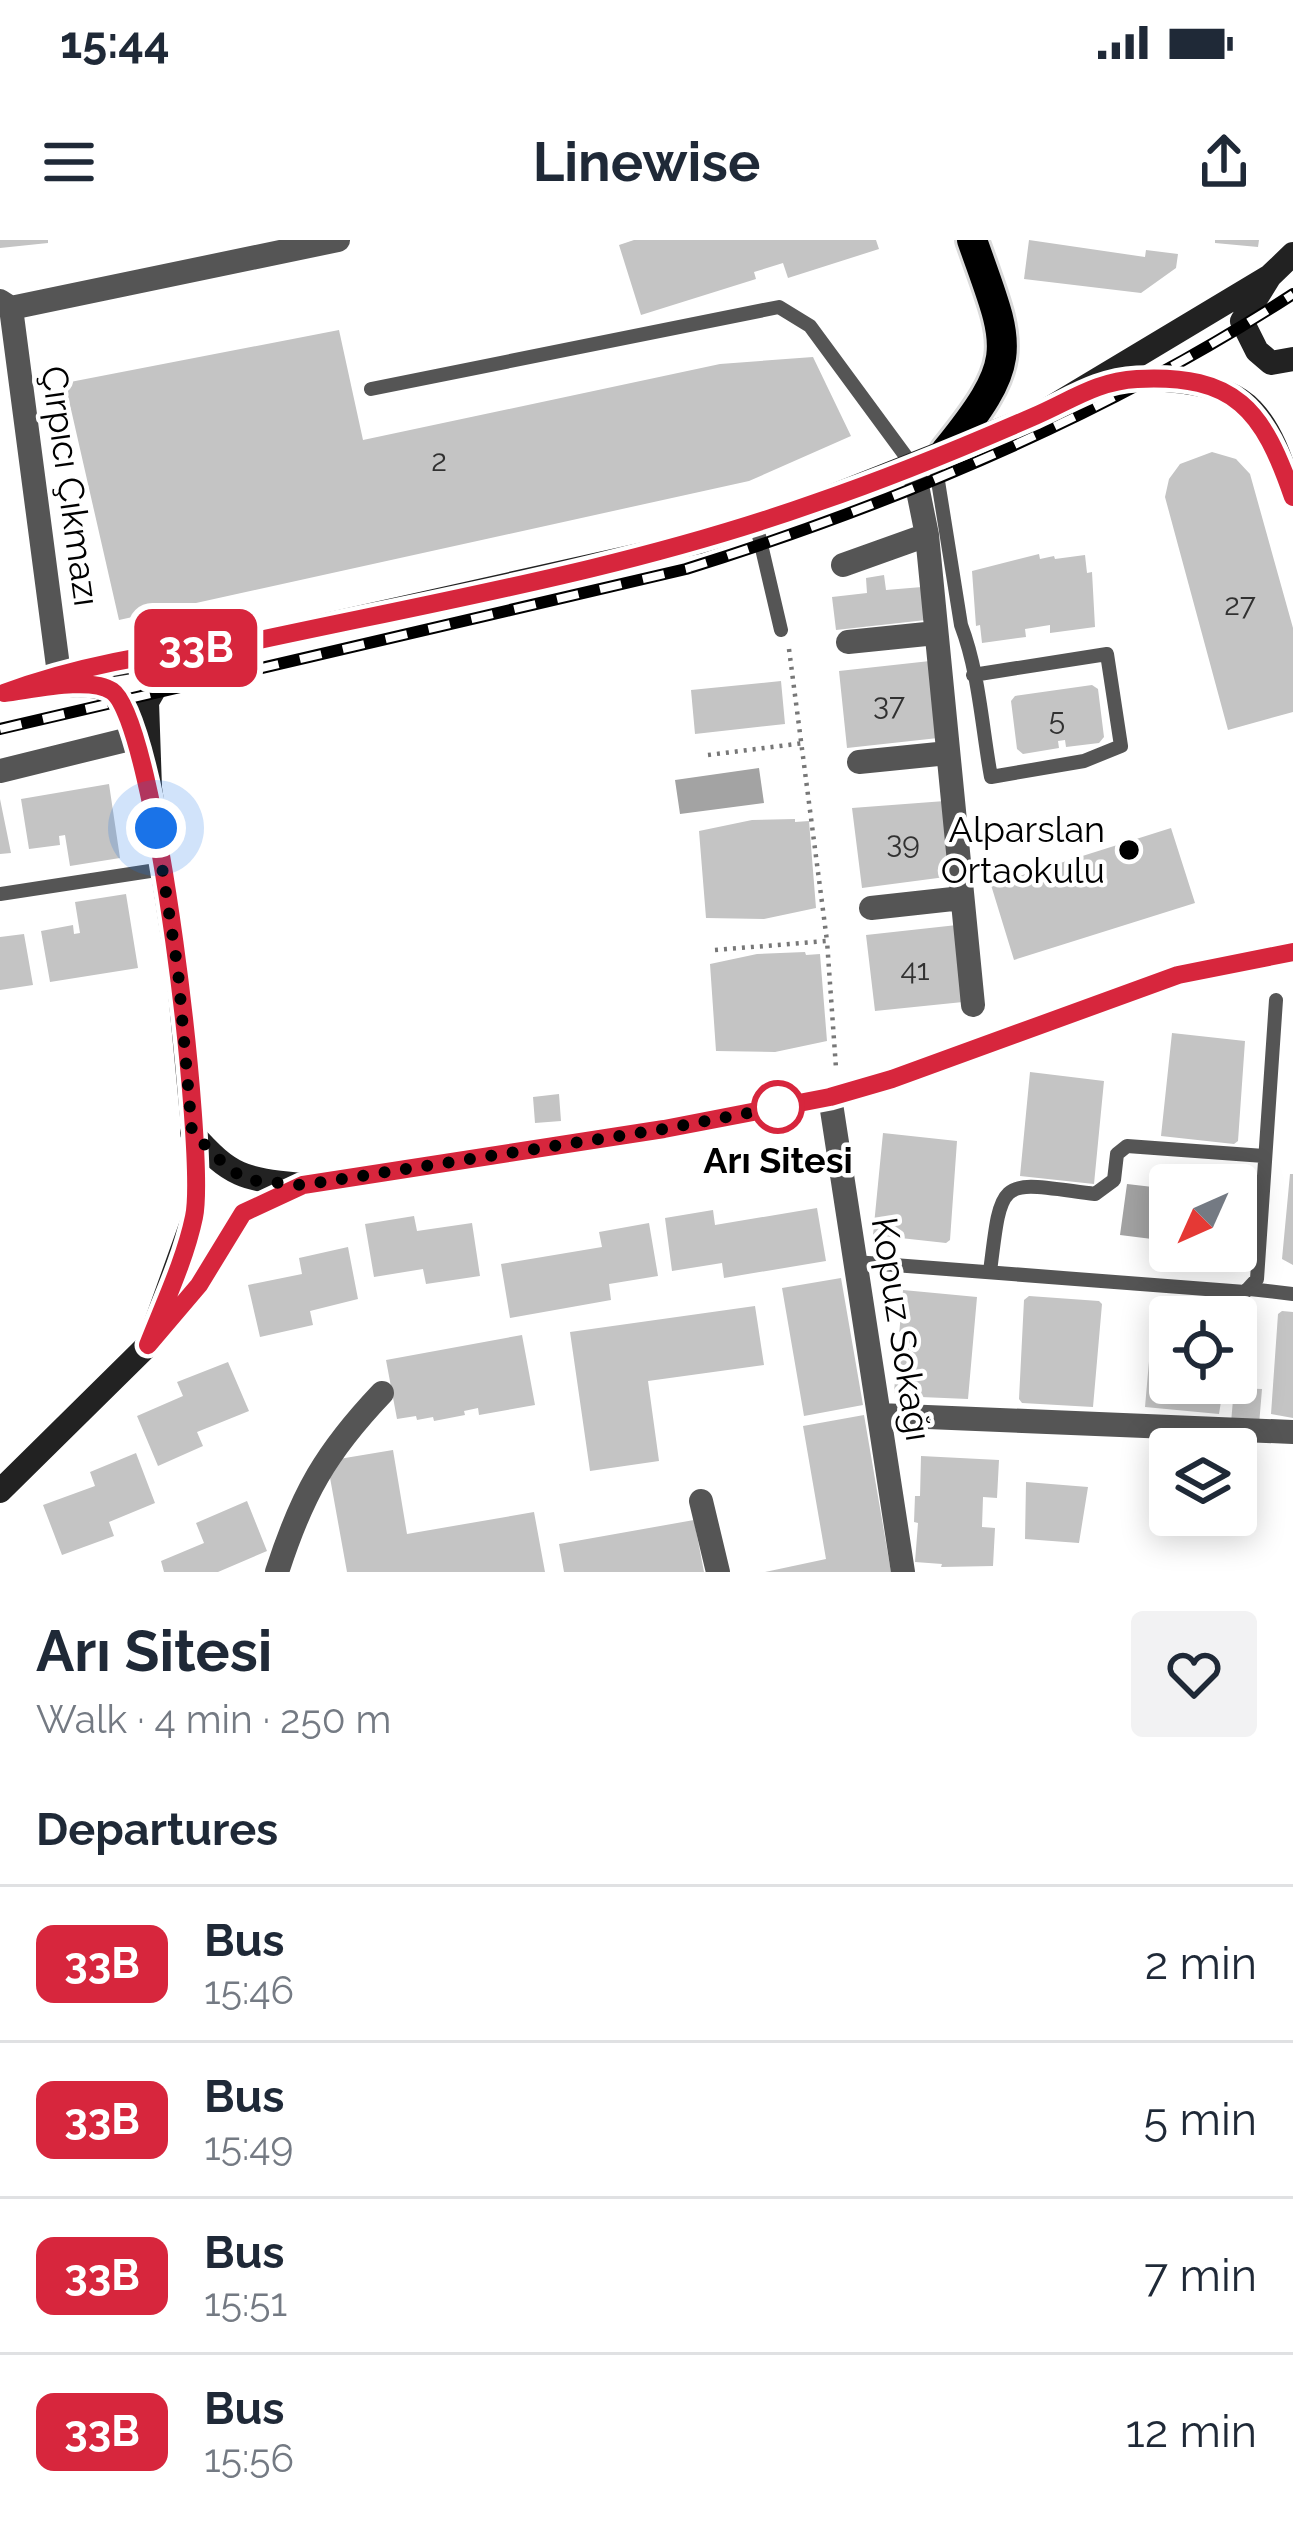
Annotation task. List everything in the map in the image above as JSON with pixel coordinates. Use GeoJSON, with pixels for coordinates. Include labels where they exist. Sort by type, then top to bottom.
{"type":"FeatureCollection","features":[{"type":"Feature","properties":{"kind":"main road"},"geometry":{"type":"LineString","coordinates":[[931,458],[992,389],[1004,350],[1003,326],[973,240]]}},
{"type":"Feature","properties":{"kind":"main road"},"geometry":{"type":"LineString","coordinates":[[2,694],[59,674],[241,644],[622,562],[756,523],[1040,414],[1270,276],[1293,254]]}},
{"type":"Feature","properties":{"kind":"main road"},"geometry":{"type":"LineString","coordinates":[[1270,276],[1242,321],[1257,351],[1271,363],[1293,358]]}},
{"type":"Feature","properties":{"kind":"main road"},"geometry":{"type":"LineString","coordinates":[[1079,392],[1137,379],[1209,387],[1237,399],[1252,409],[1277,450],[1293,496]]}},
{"type":"Feature","properties":{"kind":"main road"},"geometry":{"type":"LineString","coordinates":[[148,1345],[195,1214],[178,971],[150,788],[147,702],[158,682],[174,668],[241,644]]}},
{"type":"Feature","properties":{"kind":"main road"},"geometry":{"type":"LineString","coordinates":[[2,694],[92,684],[111,689],[128,710],[150,788]]}},
{"type":"Feature","properties":{"kind":"main road"},"geometry":{"type":"LineString","coordinates":[[192,1132],[247,1180],[303,1185],[664,1129],[835,1096],[1178,975],[1293,952]]}},
{"type":"Feature","properties":{"kind":"main road"},"geometry":{"type":"LineString","coordinates":[[0,1491],[148,1345],[199,1285],[243,1213],[303,1185]]}},
{"type":"Feature","properties":{"kind":"street"},"geometry":{"type":"LineString","coordinates":[[4,306],[338,240]]}},
{"type":"Feature","properties":{"kind":"street","name":"Çırpıcı Çıkmazı"},"geometry":{"type":"LineString","coordinates":[[4,306],[59,674]]}},
{"type":"Feature","properties":{"kind":"street"},"geometry":{"type":"LineString","coordinates":[[931,458],[927,535],[973,1005]]}},
{"type":"Feature","properties":{"kind":"street"},"geometry":{"type":"LineString","coordinates":[[843,565],[927,535]]}},
{"type":"Feature","properties":{"kind":"street"},"geometry":{"type":"LineString","coordinates":[[848,642],[936,633]]}},
{"type":"Feature","properties":{"kind":"street"},"geometry":{"type":"LineString","coordinates":[[0,771],[134,738]]}},
{"type":"Feature","properties":{"kind":"street"},"geometry":{"type":"LineString","coordinates":[[859,762],[948,753]]}},
{"type":"Feature","properties":{"kind":"street"},"geometry":{"type":"LineString","coordinates":[[872,908],[962,898]]}},
{"type":"Feature","properties":{"kind":"street","name":"Kopuz Sokağı"},"geometry":{"type":"LineString","coordinates":[[835,1096],[855,1262],[903,1572]]}},
{"type":"Feature","properties":{"kind":"street"},"geometry":{"type":"LineString","coordinates":[[277,1572],[292,1524],[319,1468],[382,1393]]}},
{"type":"Feature","properties":{"kind":"street"},"geometry":{"type":"LineString","coordinates":[[879,1415],[1293,1432]]}},
{"type":"Feature","properties":{"kind":"street"},"geometry":{"type":"LineString","coordinates":[[701,1502],[718,1572]]}},
{"type":"Feature","properties":{"kind":"lane"},"geometry":{"type":"LineString","coordinates":[[370,389],[779,307],[810,326],[931,458],[991,777],[1084,761],[1120,746],[1107,654],[973,675]]}},
{"type":"Feature","properties":{"kind":"lane"},"geometry":{"type":"LineString","coordinates":[[756,523],[784,635]]}},
{"type":"Feature","properties":{"kind":"lane"},"geometry":{"type":"LineString","coordinates":[[0,894],[163,868]]}},
{"type":"Feature","properties":{"kind":"lane"},"geometry":{"type":"LineString","coordinates":[[855,1262],[1239,1294],[1250,1289],[1257,1279],[1276,1000]]}},
{"type":"Feature","properties":{"kind":"lane"},"geometry":{"type":"LineString","coordinates":[[990,1272],[997,1211],[1001,1197],[1012,1189],[1024,1185],[1095,1194],[1114,1180],[1117,1154],[1127,1146],[1264,1156]]}},
{"type":"Feature","properties":{"kind":"lane"},"geometry":{"type":"LineString","coordinates":[[1250,1289],[1293,1294]]}},
{"type":"Feature","properties":{"kind":"path"},"geometry":{"type":"LineString","coordinates":[[784,635],[804,743],[827,940],[835,1096]]}},
{"type":"Feature","properties":{"kind":"path"},"geometry":{"type":"LineString","coordinates":[[708,755],[804,743]]}},
{"type":"Feature","properties":{"kind":"path"},"geometry":{"type":"LineString","coordinates":[[715,950],[827,940]]}},
{"type":"Feature","properties":{"kind":"shaded area"},"geometry":{"type":"Polygon","coordinates":[[[759,768],[764,803],[680,814],[675,780],[759,768]]]}},
{"type":"Feature","properties":{"kind":"shaded area"},"geometry":{"type":"Polygon","coordinates":[[[1127,1184],[1149,1187],[1149,1239],[1120,1235],[1127,1184]]]}},
{"type":"Feature","properties":{"kind":"building"},"geometry":{"type":"Polygon","coordinates":[[[0,240],[48,240],[48,243],[0,248],[0,240]]]}},
{"type":"Feature","properties":{"kind":"building"},"geometry":{"type":"Polygon","coordinates":[[[634,240],[876,240],[879,249],[788,278],[783,263],[754,272],[756,279],[641,315],[619,245],[634,240]]]}},
{"type":"Feature","properties":{"kind":"building"},"geometry":{"type":"Polygon","coordinates":[[[1029,240],[1145,257],[1146,250],[1178,254],[1176,268],[1141,293],[1024,279],[1029,240]]]}},
{"type":"Feature","properties":{"kind":"building"},"geometry":{"type":"Polygon","coordinates":[[[1215,240],[1259,240],[1258,247],[1215,240]]]}},
{"type":"Feature","properties":{"kind":"building"},"geometry":{"type":"Polygon","coordinates":[[[339,330],[363,440],[720,364],[813,357],[851,436],[749,481],[119,620],[65,383],[339,330]]]}},
{"type":"Feature","properties":{"kind":"building"},"geometry":{"type":"Polygon","coordinates":[[[1212,452],[1236,459],[1250,474],[1293,628],[1293,712],[1228,730],[1165,497],[1169,479],[1180,464],[1212,452]]]}},
{"type":"Feature","properties":{"kind":"building"},"geometry":{"type":"Polygon","coordinates":[[[1039,554],[1040,559],[1085,555],[1087,573],[1092,572],[1095,627],[1050,633],[1050,625],[1025,629],[1026,637],[982,643],[980,625],[976,626],[972,571],[1039,554]]]}},
{"type":"Feature","properties":{"kind":"building"},"geometry":{"type":"Polygon","coordinates":[[[884,575],[886,590],[922,587],[926,620],[836,630],[832,597],[867,593],[866,578],[884,575]]]}},
{"type":"Feature","properties":{"kind":"building"},"geometry":{"type":"Polygon","coordinates":[[[930,661],[938,738],[847,748],[839,671],[930,661]]]}},
{"type":"Feature","properties":{"kind":"building"},"geometry":{"type":"Polygon","coordinates":[[[781,681],[785,724],[695,734],[691,690],[781,681]]]}},
{"type":"Feature","properties":{"kind":"building"},"geometry":{"type":"Polygon","coordinates":[[[1092,685],[1098,689],[1104,737],[1099,743],[1066,747],[1065,740],[1058,741],[1059,748],[1023,754],[1017,749],[1011,701],[1015,696],[1092,685]]]}},
{"type":"Feature","properties":{"kind":"building"},"geometry":{"type":"Polygon","coordinates":[[[109,784],[120,858],[70,866],[65,835],[59,836],[60,845],[29,849],[21,799],[109,784]]]}},
{"type":"Feature","properties":{"kind":"building"},"geometry":{"type":"Polygon","coordinates":[[[0,799],[11,853],[0,854],[0,799]]]}},
{"type":"Feature","properties":{"kind":"building"},"geometry":{"type":"Polygon","coordinates":[[[945,801],[953,876],[862,888],[852,808],[945,801]]]}},
{"type":"Feature","properties":{"kind":"building"},"geometry":{"type":"Polygon","coordinates":[[[752,820],[809,821],[816,908],[764,919],[706,918],[699,831],[752,820]]]}},
{"type":"Feature","properties":{"kind":"building"},"geometry":{"type":"Polygon","coordinates":[[[1171,828],[1195,903],[1014,960],[991,885],[1171,828]]]}},
{"type":"Feature","properties":{"kind":"building"},"geometry":{"type":"Polygon","coordinates":[[[126,894],[138,968],[50,982],[41,931],[73,925],[74,934],[80,933],[75,902],[126,894]]]}},
{"type":"Feature","properties":{"kind":"building"},"geometry":{"type":"Polygon","coordinates":[[[957,925],[963,1002],[875,1011],[866,935],[957,925]]]}},
{"type":"Feature","properties":{"kind":"building"},"geometry":{"type":"Polygon","coordinates":[[[24,934],[33,985],[0,990],[0,937],[24,934]]]}},
{"type":"Feature","properties":{"kind":"building"},"geometry":{"type":"Polygon","coordinates":[[[757,954],[820,954],[827,1041],[775,1052],[716,1051],[710,964],[757,954]]]}},
{"type":"Feature","properties":{"kind":"building"},"geometry":{"type":"Polygon","coordinates":[[[1172,1033],[1245,1041],[1238,1141],[1234,1144],[1161,1136],[1172,1033]]]}},
{"type":"Feature","properties":{"kind":"building"},"geometry":{"type":"Polygon","coordinates":[[[1030,1072],[1104,1081],[1094,1184],[1020,1176],[1030,1072]]]}},
{"type":"Feature","properties":{"kind":"building"},"geometry":{"type":"Polygon","coordinates":[[[559,1094],[561,1121],[535,1123],[533,1097],[559,1094]]]}},
{"type":"Feature","properties":{"kind":"building"},"geometry":{"type":"Polygon","coordinates":[[[883,1133],[957,1141],[950,1240],[946,1243],[873,1235],[883,1133]]]}},
{"type":"Feature","properties":{"kind":"building"},"geometry":{"type":"Polygon","coordinates":[[[1293,1174],[1293,1265],[1282,1259],[1293,1174]]]}},
{"type":"Feature","properties":{"kind":"building"},"geometry":{"type":"Polygon","coordinates":[[[817,1208],[826,1261],[724,1278],[722,1263],[672,1271],[665,1218],[713,1210],[715,1225],[817,1208]]]}},
{"type":"Feature","properties":{"kind":"building"},"geometry":{"type":"Polygon","coordinates":[[[414,1216],[417,1231],[472,1223],[480,1276],[426,1284],[423,1269],[374,1277],[365,1224],[414,1216]]]}},
{"type":"Feature","properties":{"kind":"building"},"geometry":{"type":"Polygon","coordinates":[[[649,1223],[658,1276],[609,1284],[611,1300],[510,1318],[501,1264],[602,1247],[599,1232],[649,1223]]]}},
{"type":"Feature","properties":{"kind":"building"},"geometry":{"type":"Polygon","coordinates":[[[348,1247],[358,1299],[310,1311],[313,1325],[260,1337],[248,1285],[302,1274],[299,1258],[348,1247]]]}},
{"type":"Feature","properties":{"kind":"building"},"geometry":{"type":"Polygon","coordinates":[[[841,1278],[863,1405],[804,1416],[782,1288],[841,1278]]]}},
{"type":"Feature","properties":{"kind":"building"},"geometry":{"type":"Polygon","coordinates":[[[903,1290],[977,1297],[968,1399],[897,1396],[894,1392],[903,1290]]]}},
{"type":"Feature","properties":{"kind":"building"},"geometry":{"type":"Polygon","coordinates":[[[1029,1296],[1102,1304],[1093,1407],[1022,1403],[1019,1399],[1024,1300],[1029,1296]]]}},
{"type":"Feature","properties":{"kind":"building"},"geometry":{"type":"Polygon","coordinates":[[[755,1306],[764,1365],[648,1381],[659,1461],[590,1471],[570,1332],[755,1306]]]}},
{"type":"Feature","properties":{"kind":"building"},"geometry":{"type":"Polygon","coordinates":[[[1293,1312],[1293,1418],[1271,1414],[1278,1314],[1293,1312]]]}},
{"type":"Feature","properties":{"kind":"building"},"geometry":{"type":"Polygon","coordinates":[[[522,1335],[535,1405],[479,1415],[478,1408],[434,1421],[416,1416],[397,1419],[386,1360],[522,1335]]]}},
{"type":"Feature","properties":{"kind":"building"},"geometry":{"type":"Polygon","coordinates":[[[1149,1361],[1149,1404],[1221,1404],[1219,1414],[1145,1407],[1149,1361]]]}},
{"type":"Feature","properties":{"kind":"building"},"geometry":{"type":"Polygon","coordinates":[[[228,1362],[249,1411],[197,1432],[203,1446],[158,1466],[137,1416],[183,1396],[177,1382],[228,1362]]]}},
{"type":"Feature","properties":{"kind":"building"},"geometry":{"type":"Polygon","coordinates":[[[1257,1389],[1262,1389],[1259,1425],[1231,1423],[1233,1404],[1257,1404],[1257,1389]]]}},
{"type":"Feature","properties":{"kind":"building"},"geometry":{"type":"Polygon","coordinates":[[[864,1415],[891,1572],[765,1572],[826,1559],[803,1426],[864,1415]]]}},
{"type":"Feature","properties":{"kind":"building"},"geometry":{"type":"Polygon","coordinates":[[[393,1450],[407,1534],[534,1512],[545,1572],[347,1572],[327,1461],[393,1450]]]}},
{"type":"Feature","properties":{"kind":"building"},"geometry":{"type":"Polygon","coordinates":[[[136,1453],[155,1503],[109,1522],[114,1536],[62,1555],[43,1505],[95,1486],[90,1472],[136,1453]]]}},
{"type":"Feature","properties":{"kind":"building"},"geometry":{"type":"Polygon","coordinates":[[[921,1456],[999,1460],[997,1498],[983,1497],[982,1527],[995,1528],[993,1566],[941,1567],[915,1562],[915,1496],[920,1496],[921,1456]]]}},
{"type":"Feature","properties":{"kind":"building"},"geometry":{"type":"Polygon","coordinates":[[[1026,1482],[1088,1487],[1079,1543],[1025,1539],[1026,1482]]]}},
{"type":"Feature","properties":{"kind":"building"},"geometry":{"type":"Polygon","coordinates":[[[247,1501],[267,1551],[218,1572],[164,1572],[161,1561],[204,1543],[196,1523],[247,1501]]]}},
{"type":"Feature","properties":{"kind":"building"},"geometry":{"type":"Polygon","coordinates":[[[694,1520],[704,1572],[564,1572],[559,1544],[694,1520]]]}},
{"type":"Feature","properties":{"kind":"railway"},"geometry":{"type":"LineString","coordinates":[[0,729],[686,569],[764,543],[921,485],[1075,417],[1223,338],[1293,294]]}},
{"type":"Feature","properties":{"kind":"bus line","name":"33B"},"geometry":{"type":"LineString","coordinates":[[1293,497],[1277,450],[1252,409],[1237,399],[1209,387],[1168,380],[1110,382],[818,502],[698,542],[241,644],[59,674],[4,693],[92,684],[111,689],[128,710],[150,788],[178,971],[196,1158],[195,1214],[148,1345],[199,1285],[243,1213],[303,1185],[664,1129],[830,1097],[1178,975],[1293,952]]}},
{"type":"Feature","properties":{"kind":"place","name":"Alparslan Ortaokulu"},"geometry":{"type":"Point","coordinates":[1129,850]}},
{"type":"Feature","properties":{"kind":"place","name":"Arı Sitesi"},"geometry":{"type":"Point","coordinates":[778,1107]}},
{"type":"Feature","properties":{"kind":"route"},"geometry":{"type":"LineString","coordinates":[[156,828],[178,971],[192,1132],[208,1151],[247,1180],[303,1185],[790,1105],[778,1107]]}}]}
